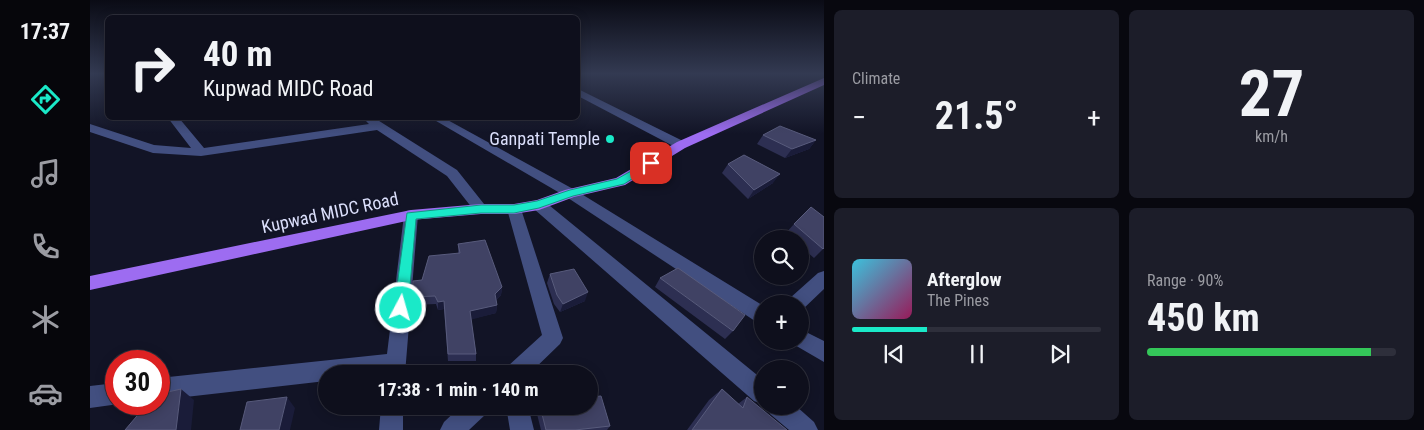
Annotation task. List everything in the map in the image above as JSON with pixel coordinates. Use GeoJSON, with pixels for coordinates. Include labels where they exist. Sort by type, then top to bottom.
{"type":"FeatureCollection","features":[{"type":"Feature","properties":{"kind":"main road","name":"Kupwad MIDC Road"},"geometry":{"type":"LineString","coordinates":[[90,283],[411,216],[481,209],[514,209],[539,205],[570,193],[620,182],[681,144],[794,94]]}},
{"type":"Feature","properties":{"kind":"street"},"geometry":{"type":"LineString","coordinates":[[582,94],[681,144]]}},
{"type":"Feature","properties":{"kind":"street"},"geometry":{"type":"LineString","coordinates":[[175,120],[201,152]]}},
{"type":"Feature","properties":{"kind":"street"},"geometry":{"type":"LineString","coordinates":[[370,120],[452,173],[481,209]]}},
{"type":"Feature","properties":{"kind":"street"},"geometry":{"type":"LineString","coordinates":[[441,120],[570,193],[754,310]]}},
{"type":"Feature","properties":{"kind":"street"},"geometry":{"type":"LineString","coordinates":[[90,128],[153,149],[201,152],[380,126]]}},
{"type":"Feature","properties":{"kind":"street"},"geometry":{"type":"LineString","coordinates":[[539,205],[754,386]]}},
{"type":"Feature","properties":{"kind":"street"},"geometry":{"type":"LineString","coordinates":[[514,209],[553,338],[524,365]]}},
{"type":"Feature","properties":{"kind":"street"},"geometry":{"type":"LineString","coordinates":[[395,365],[411,216]]}},
{"type":"Feature","properties":{"kind":"street"},"geometry":{"type":"LineString","coordinates":[[806,295],[824,278]]}},
{"type":"Feature","properties":{"kind":"street"},"geometry":{"type":"LineString","coordinates":[[809,336],[824,342]]}},
{"type":"Feature","properties":{"kind":"street"},"geometry":{"type":"LineString","coordinates":[[809,343],[824,352]]}},
{"type":"Feature","properties":{"kind":"street"},"geometry":{"type":"LineString","coordinates":[[170,388],[318,375]]}},
{"type":"Feature","properties":{"kind":"street"},"geometry":{"type":"LineString","coordinates":[[90,397],[105,395]]}},
{"type":"Feature","properties":{"kind":"street"},"geometry":{"type":"LineString","coordinates":[[391,430],[392,415]]}},
{"type":"Feature","properties":{"kind":"street"},"geometry":{"type":"LineString","coordinates":[[452,430],[468,415]]}},
{"type":"Feature","properties":{"kind":"street"},"geometry":{"type":"LineString","coordinates":[[519,415],[522,430]]}},
{"type":"Feature","properties":{"kind":"street"},"geometry":{"type":"LineString","coordinates":[[788,415],[806,430]]}},
{"type":"Feature","properties":{"kind":"building"},"geometry":{"type":"Polygon","coordinates":[[[780,126],[816,140],[792,149],[763,135],[780,126]]]}},
{"type":"Feature","properties":{"kind":"building"},"geometry":{"type":"Polygon","coordinates":[[[744,155],[780,174],[754,190],[728,164],[744,155]]]}},
{"type":"Feature","properties":{"kind":"building"},"geometry":{"type":"Polygon","coordinates":[[[811,207],[824,217],[824,248],[809,237],[809,230],[801,230],[794,224],[811,207]]]}},
{"type":"Feature","properties":{"kind":"building"},"geometry":{"type":"Polygon","coordinates":[[[485,240],[502,287],[495,294],[497,305],[470,311],[476,354],[448,354],[444,301],[438,302],[435,296],[412,297],[413,281],[422,280],[429,256],[460,253],[458,244],[485,240]]]}},
{"type":"Feature","properties":{"kind":"building"},"geometry":{"type":"Polygon","coordinates":[[[678,268],[745,315],[733,331],[660,278],[678,268]]]}},
{"type":"Feature","properties":{"kind":"building"},"geometry":{"type":"Polygon","coordinates":[[[574,269],[588,292],[563,304],[557,295],[550,274],[574,269]]]}},
{"type":"Feature","properties":{"kind":"building"},"geometry":{"type":"Polygon","coordinates":[[[181,389],[176,430],[125,430],[138,415],[170,415],[170,392],[181,389]]]}},
{"type":"Feature","properties":{"kind":"building"},"geometry":{"type":"Polygon","coordinates":[[[722,389],[743,408],[747,397],[754,403],[754,415],[769,415],[787,430],[692,430],[722,389]]]}},
{"type":"Feature","properties":{"kind":"building"},"geometry":{"type":"Polygon","coordinates":[[[598,396],[601,396],[610,426],[575,430],[546,430],[542,415],[598,415],[598,396]]]}},
{"type":"Feature","properties":{"kind":"building"},"geometry":{"type":"Polygon","coordinates":[[[287,397],[279,430],[240,430],[247,402],[287,397]]]}},
{"type":"Feature","properties":{"kind":"place","name":"Ganpati Temple"},"geometry":{"type":"Point","coordinates":[610,139]}},
{"type":"Feature","properties":{"kind":"route"},"geometry":{"type":"LineString","coordinates":[[401,308],[411,216],[481,209],[514,209],[539,205],[570,193],[620,182],[651,163]]}}]}
